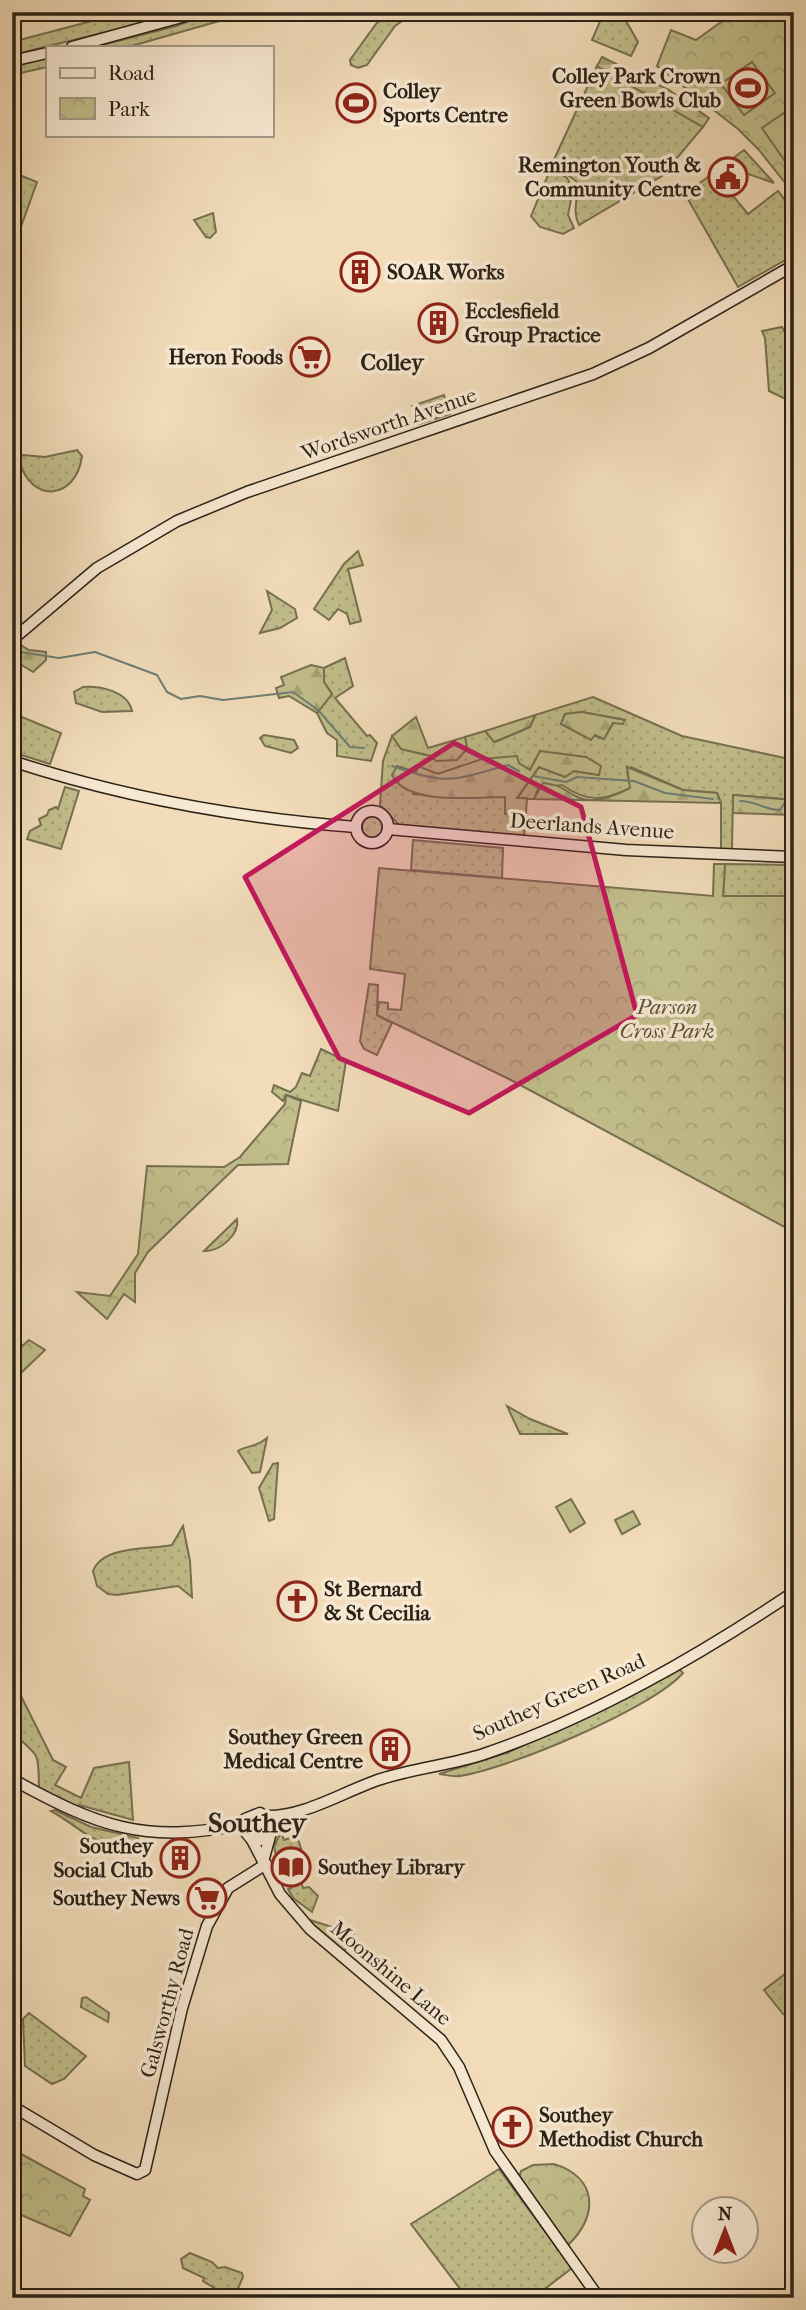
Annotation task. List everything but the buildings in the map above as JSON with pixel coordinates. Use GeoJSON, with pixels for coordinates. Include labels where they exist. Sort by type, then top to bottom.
{"type":"FeatureCollection","features":[{"type":"Feature","properties":{"kind":"street"},"geometry":{"type":"LineString","coordinates":[[76,46],[200,12]]}},
{"type":"Feature","properties":{"kind":"street"},"geometry":{"type":"LineString","coordinates":[[12,61],[46,53]]}},
{"type":"Feature","properties":{"kind":"street","name":"Wordsworth Avenue"},"geometry":{"type":"LineString","coordinates":[[12,640],[87,575],[177,521],[222,500],[615,365],[794,265]]}},
{"type":"Feature","properties":{"kind":"street"},"geometry":{"type":"LineString","coordinates":[[12,761],[96,787],[176,805],[292,822],[356,827]]}},
{"type":"Feature","properties":{"kind":"street"},"geometry":{"type":"LineString","coordinates":[[374,811],[385,818],[388,829],[380,841],[371,843],[361,838],[356,827],[365,813],[374,811]]}},
{"type":"Feature","properties":{"kind":"street","name":"Deerlands Avenue"},"geometry":{"type":"LineString","coordinates":[[388,829],[626,850],[794,857]]}},
{"type":"Feature","properties":{"kind":"street","name":"Southey Green Road"},"geometry":{"type":"LineString","coordinates":[[266,1816],[286,1816],[384,1778],[469,1759],[523,1740],[674,1665],[794,1592]]}},
{"type":"Feature","properties":{"kind":"street"},"geometry":{"type":"LineString","coordinates":[[12,1779],[80,1816],[102,1823],[163,1833],[222,1829],[243,1824],[251,1814],[266,1816],[271,1831],[265,1861]]}},
{"type":"Feature","properties":{"kind":"street","name":"Southey Green Road"},"geometry":{"type":"LineString","coordinates":[[271,1831],[286,1816]]}},
{"type":"Feature","properties":{"kind":"street"},"geometry":{"type":"LineString","coordinates":[[243,1824],[249,1839]]}},
{"type":"Feature","properties":{"kind":"street"},"geometry":{"type":"LineString","coordinates":[[222,1829],[249,1839],[264,1840],[271,1831]]}},
{"type":"Feature","properties":{"kind":"street","name":"Moonshine Lane"},"geometry":{"type":"LineString","coordinates":[[249,1839],[265,1861],[285,1901],[310,1929],[429,2028],[445,2045],[458,2067],[495,2151],[600,2298]]}},
{"type":"Feature","properties":{"kind":"street","name":"Galsworthy Road"},"geometry":{"type":"LineString","coordinates":[[12,2106],[94,2155],[128,2171],[140,2173],[148,2166],[182,2008],[206,1926],[228,1888],[265,1861]]}},
{"type":"Feature","properties":{"kind":"highlighted area"},"geometry":{"type":"Polygon","coordinates":[[[454,743],[581,807],[637,1015],[469,1113],[339,1058],[245,877],[454,743]]]}},
{"type":"Feature","properties":{"kind":"green space"},"geometry":{"type":"Polygon","coordinates":[[[142,12],[188,12],[12,55],[12,42],[103,18],[142,12]]]}},
{"type":"Feature","properties":{"kind":"green space"},"geometry":{"type":"Polygon","coordinates":[[[214,12],[251,12],[132,46],[98,46],[176,26],[214,12]]]}},
{"type":"Feature","properties":{"kind":"green space"},"geometry":{"type":"Polygon","coordinates":[[[389,12],[415,12],[395,26],[367,65],[358,68],[351,65],[350,60],[376,24],[389,12]]]}},
{"type":"Feature","properties":{"kind":"green space"},"geometry":{"type":"Polygon","coordinates":[[[604,12],[627,16],[626,21],[638,42],[631,56],[592,40],[604,12]]]}},
{"type":"Feature","properties":{"kind":"green space"},"geometry":{"type":"Polygon","coordinates":[[[735,12],[794,12],[794,194],[759,150],[738,129],[657,66],[671,30],[696,40],[735,12]]]}},
{"type":"Feature","properties":{"kind":"green space"},"geometry":{"type":"Polygon","coordinates":[[[602,57],[669,90],[709,118],[703,127],[597,66],[602,57]]]}},
{"type":"Feature","properties":{"kind":"green space"},"geometry":{"type":"Polygon","coordinates":[[[46,58],[46,67],[12,75],[12,66],[46,58]]]}},
{"type":"Feature","properties":{"kind":"green space","name":"Colley Park Crown Green Bowls Club"},"geometry":{"type":"Polygon","coordinates":[[[752,62],[775,93],[744,115],[721,84],[752,62]]]}},
{"type":"Feature","properties":{"kind":"green space"},"geometry":{"type":"Polygon","coordinates":[[[597,66],[703,127],[662,176],[579,225],[576,214],[576,181],[552,164],[597,66]]]}},
{"type":"Feature","properties":{"kind":"green space"},"geometry":{"type":"Polygon","coordinates":[[[794,106],[794,164],[789,167],[762,128],[794,106]]]}},
{"type":"Feature","properties":{"kind":"green space"},"geometry":{"type":"Polygon","coordinates":[[[744,150],[774,183],[742,172],[735,163],[713,180],[719,188],[724,185],[748,214],[778,191],[794,212],[794,255],[738,287],[685,194],[744,150]]]}},
{"type":"Feature","properties":{"kind":"green space"},"geometry":{"type":"Polygon","coordinates":[[[551,168],[567,178],[573,189],[568,215],[574,228],[563,234],[540,227],[531,216],[551,168]]]}},
{"type":"Feature","properties":{"kind":"green space"},"geometry":{"type":"Polygon","coordinates":[[[12,172],[37,182],[18,235],[12,232],[12,172]]]}},
{"type":"Feature","properties":{"kind":"green space"},"geometry":{"type":"Polygon","coordinates":[[[213,213],[216,232],[210,238],[206,237],[194,220],[213,213]]]}},
{"type":"Feature","properties":{"kind":"green space"},"geometry":{"type":"Polygon","coordinates":[[[782,327],[794,350],[794,403],[769,391],[765,338],[762,331],[782,327]]]}},
{"type":"Feature","properties":{"kind":"green space"},"geometry":{"type":"Polygon","coordinates":[[[444,395],[450,414],[419,424],[412,406],[444,395]]]}},
{"type":"Feature","properties":{"kind":"green space"},"geometry":{"type":"Polygon","coordinates":[[[77,450],[82,456],[78,471],[71,482],[53,491],[33,485],[19,460],[23,455],[45,457],[77,450]]]}},
{"type":"Feature","properties":{"kind":"green space"},"geometry":{"type":"Polygon","coordinates":[[[358,551],[363,565],[348,569],[361,621],[350,624],[347,614],[338,609],[329,620],[314,609],[344,564],[358,551]]]}},
{"type":"Feature","properties":{"kind":"green space"},"geometry":{"type":"Polygon","coordinates":[[[267,591],[295,609],[297,618],[280,628],[260,633],[272,610],[267,591]]]}},
{"type":"Feature","properties":{"kind":"green space"},"geometry":{"type":"Polygon","coordinates":[[[16,642],[29,650],[46,652],[46,660],[33,672],[12,659],[12,646],[16,642]]]}},
{"type":"Feature","properties":{"kind":"green space"},"geometry":{"type":"Polygon","coordinates":[[[345,658],[353,686],[335,698],[367,736],[370,735],[377,743],[371,761],[337,756],[337,740],[327,733],[317,713],[332,694],[324,682],[324,668],[345,658]]]}},
{"type":"Feature","properties":{"kind":"green space"},"geometry":{"type":"Polygon","coordinates":[[[311,665],[324,668],[324,682],[332,694],[317,713],[289,696],[279,698],[276,688],[284,685],[281,677],[311,665]]]}},
{"type":"Feature","properties":{"kind":"green space"},"geometry":{"type":"Polygon","coordinates":[[[83,687],[105,689],[119,694],[132,711],[102,712],[76,703],[74,692],[83,687]]]}},
{"type":"Feature","properties":{"kind":"green space"},"geometry":{"type":"Polygon","coordinates":[[[593,697],[682,736],[794,760],[794,800],[733,795],[732,849],[721,849],[721,803],[717,793],[683,790],[631,767],[627,773],[631,788],[612,796],[588,797],[562,785],[538,789],[534,799],[517,799],[539,767],[565,777],[574,771],[599,775],[540,751],[530,770],[519,764],[496,760],[473,763],[438,774],[418,767],[413,794],[506,797],[505,814],[526,814],[524,836],[400,826],[380,805],[383,761],[392,736],[402,749],[431,756],[467,749],[465,737],[485,731],[495,742],[530,727],[535,715],[593,697]],[[582,712],[565,714],[561,724],[604,739],[613,723],[625,720],[582,712]]]}},
{"type":"Feature","properties":{"kind":"green space"},"geometry":{"type":"Polygon","coordinates":[[[582,712],[625,720],[623,724],[613,723],[604,739],[595,735],[591,740],[561,724],[565,714],[582,712]]]}},
{"type":"Feature","properties":{"kind":"green space"},"geometry":{"type":"Polygon","coordinates":[[[12,713],[61,733],[50,764],[12,752],[12,713]]]}},
{"type":"Feature","properties":{"kind":"green space"},"geometry":{"type":"Polygon","coordinates":[[[535,715],[530,727],[494,742],[485,731],[535,715]]]}},
{"type":"Feature","properties":{"kind":"green space"},"geometry":{"type":"Polygon","coordinates":[[[416,717],[428,748],[465,737],[467,749],[457,760],[436,761],[431,756],[401,749],[392,736],[416,717]]]}},
{"type":"Feature","properties":{"kind":"green space"},"geometry":{"type":"Polygon","coordinates":[[[264,735],[294,740],[298,748],[291,753],[265,746],[260,738],[264,735]]]}},
{"type":"Feature","properties":{"kind":"green space"},"geometry":{"type":"Polygon","coordinates":[[[540,751],[586,757],[601,766],[599,775],[574,771],[565,777],[539,767],[517,798],[527,798],[526,814],[505,814],[505,797],[426,796],[411,792],[400,785],[392,775],[397,766],[416,772],[418,766],[438,774],[482,759],[517,756],[519,763],[530,770],[540,751]]]}},
{"type":"Feature","properties":{"kind":"green space"},"geometry":{"type":"Polygon","coordinates":[[[627,767],[683,790],[717,793],[721,803],[534,799],[543,783],[564,789],[586,800],[612,796],[630,788],[627,767]]]}},
{"type":"Feature","properties":{"kind":"green space"},"geometry":{"type":"Polygon","coordinates":[[[65,787],[79,791],[61,849],[27,839],[30,831],[41,825],[39,819],[47,815],[49,810],[56,807],[58,809],[65,787]]]}},
{"type":"Feature","properties":{"kind":"green space"},"geometry":{"type":"Polygon","coordinates":[[[733,795],[794,800],[794,815],[733,813],[733,795]]]}},
{"type":"Feature","properties":{"kind":"green space"},"geometry":{"type":"Polygon","coordinates":[[[373,816],[381,819],[384,827],[381,835],[373,838],[365,835],[362,827],[365,819],[373,816]]]}},
{"type":"Feature","properties":{"kind":"green space"},"geometry":{"type":"Polygon","coordinates":[[[413,840],[503,848],[502,878],[411,870],[413,840]]]}},
{"type":"Feature","properties":{"kind":"green space","name":"Parson Cross Park"},"geometry":{"type":"Polygon","coordinates":[[[714,864],[725,864],[723,896],[794,896],[794,1232],[509,1079],[377,1015],[379,1002],[388,1003],[388,1009],[401,1010],[405,974],[370,969],[379,868],[713,896],[714,864]]]}},
{"type":"Feature","properties":{"kind":"green space"},"geometry":{"type":"Polygon","coordinates":[[[725,864],[794,865],[794,896],[723,896],[725,864]]]}},
{"type":"Feature","properties":{"kind":"green space"},"geometry":{"type":"Polygon","coordinates":[[[369,984],[378,985],[377,1015],[392,1023],[377,1055],[364,1049],[360,1041],[369,984]]]}},
{"type":"Feature","properties":{"kind":"green space"},"geometry":{"type":"Polygon","coordinates":[[[321,1049],[346,1061],[338,1111],[286,1095],[283,1101],[272,1092],[274,1085],[290,1092],[296,1087],[302,1073],[310,1076],[321,1049]]]}},
{"type":"Feature","properties":{"kind":"green space"},"geometry":{"type":"Polygon","coordinates":[[[286,1095],[301,1101],[288,1164],[238,1165],[148,1252],[135,1273],[135,1302],[124,1294],[107,1319],[77,1292],[110,1296],[138,1254],[147,1166],[224,1167],[240,1157],[285,1104],[286,1095]]]}},
{"type":"Feature","properties":{"kind":"green space"},"geometry":{"type":"Polygon","coordinates":[[[237,1219],[235,1231],[222,1246],[204,1251],[237,1219]]]}},
{"type":"Feature","properties":{"kind":"green space"},"geometry":{"type":"Polygon","coordinates":[[[29,1340],[45,1350],[22,1372],[12,1388],[12,1355],[29,1340]]]}},
{"type":"Feature","properties":{"kind":"green space"},"geometry":{"type":"Polygon","coordinates":[[[507,1406],[530,1419],[568,1434],[520,1434],[507,1406]]]}},
{"type":"Feature","properties":{"kind":"green space"},"geometry":{"type":"Polygon","coordinates":[[[267,1438],[260,1472],[252,1473],[238,1451],[267,1438]]]}},
{"type":"Feature","properties":{"kind":"green space"},"geometry":{"type":"Polygon","coordinates":[[[278,1463],[274,1519],[269,1521],[259,1488],[273,1464],[278,1463]]]}},
{"type":"Feature","properties":{"kind":"green space"},"geometry":{"type":"Polygon","coordinates":[[[571,1499],[585,1523],[570,1532],[556,1507],[571,1499]]]}},
{"type":"Feature","properties":{"kind":"green space"},"geometry":{"type":"Polygon","coordinates":[[[633,1511],[640,1524],[622,1534],[615,1520],[633,1511]]]}},
{"type":"Feature","properties":{"kind":"green space"},"geometry":{"type":"Polygon","coordinates":[[[183,1526],[190,1561],[192,1597],[178,1586],[117,1595],[108,1594],[97,1586],[93,1571],[106,1557],[128,1550],[172,1545],[183,1526]]]}},
{"type":"Feature","properties":{"kind":"green space"},"geometry":{"type":"Polygon","coordinates":[[[679,1669],[683,1673],[642,1703],[544,1750],[482,1771],[457,1776],[439,1774],[509,1752],[644,1689],[679,1669]]]}},
{"type":"Feature","properties":{"kind":"green space"},"geometry":{"type":"Polygon","coordinates":[[[12,1678],[53,1760],[66,1767],[55,1785],[81,1798],[94,1768],[129,1762],[133,1820],[79,1805],[77,1808],[39,1788],[36,1756],[13,1733],[12,1678]]]}},
{"type":"Feature","properties":{"kind":"green space"},"geometry":{"type":"Polygon","coordinates":[[[55,1810],[91,1827],[138,1838],[139,1841],[111,1843],[92,1838],[51,1811],[55,1810]]]}},
{"type":"Feature","properties":{"kind":"green space"},"geometry":{"type":"Polygon","coordinates":[[[281,1832],[284,1840],[297,1836],[302,1852],[277,1861],[274,1846],[281,1832]]]}},
{"type":"Feature","properties":{"kind":"green space"},"geometry":{"type":"Polygon","coordinates":[[[300,1878],[303,1888],[309,1887],[318,1896],[312,1912],[293,1898],[288,1889],[291,1888],[289,1882],[300,1878]]]}},
{"type":"Feature","properties":{"kind":"green space"},"geometry":{"type":"Polygon","coordinates":[[[309,1921],[354,1934],[344,1952],[309,1921]]]}},
{"type":"Feature","properties":{"kind":"green space"},"geometry":{"type":"Polygon","coordinates":[[[794,1967],[794,2013],[789,2017],[783,2014],[764,1990],[794,1967]]]}},
{"type":"Feature","properties":{"kind":"green space"},"geometry":{"type":"Polygon","coordinates":[[[86,1997],[109,2013],[108,2022],[81,2007],[82,1998],[86,1997]]]}},
{"type":"Feature","properties":{"kind":"green space"},"geometry":{"type":"Polygon","coordinates":[[[29,2013],[86,2056],[64,2079],[52,2084],[25,2066],[23,2019],[29,2013]]]}},
{"type":"Feature","properties":{"kind":"green space"},"geometry":{"type":"Polygon","coordinates":[[[12,2149],[85,2189],[83,2196],[90,2200],[70,2236],[12,2211],[12,2149]]]}},
{"type":"Feature","properties":{"kind":"green space"},"geometry":{"type":"Polygon","coordinates":[[[554,2164],[569,2170],[579,2179],[586,2188],[589,2199],[585,2222],[568,2245],[519,2178],[521,2171],[533,2165],[554,2164]]]}},
{"type":"Feature","properties":{"kind":"green space"},"geometry":{"type":"Polygon","coordinates":[[[499,2169],[572,2268],[533,2298],[467,2298],[411,2224],[499,2169]]]}},
{"type":"Feature","properties":{"kind":"green space"},"geometry":{"type":"Polygon","coordinates":[[[190,2253],[212,2262],[218,2268],[225,2267],[242,2273],[243,2277],[235,2295],[229,2297],[203,2281],[204,2278],[183,2268],[181,2259],[190,2253]]]}},
{"type":"Feature","properties":{"kind":"waterway"},"geometry":{"type":"LineString","coordinates":[[14,651],[59,658],[95,652],[157,675],[167,692],[181,699],[200,696],[223,700],[293,692],[318,710],[350,747],[364,748]]}},
{"type":"Feature","properties":{"kind":"waterway"},"geometry":{"type":"LineString","coordinates":[[392,766],[426,776],[450,779],[508,765],[519,771]]}},
{"type":"Feature","properties":{"kind":"waterway"},"geometry":{"type":"LineString","coordinates":[[533,776],[566,782],[577,777],[634,781],[665,793],[713,799]]}},
{"type":"Feature","properties":{"kind":"waterway"},"geometry":{"type":"LineString","coordinates":[[740,801],[775,810],[780,810],[786,801],[794,805]]}},
{"type":"Feature","properties":{"kind":"place","name":"Colley Park Crown Green Bowls Club"},"geometry":{"type":"Point","coordinates":[748,88]}},
{"type":"Feature","properties":{"kind":"place","name":"Colley Sports Centre"},"geometry":{"type":"Point","coordinates":[356,103]}},
{"type":"Feature","properties":{"kind":"place","name":"Remington Youth & Community Centre"},"geometry":{"type":"Point","coordinates":[728,177]}},
{"type":"Feature","properties":{"kind":"place","name":"SOAR Works"},"geometry":{"type":"Point","coordinates":[360,272]}},
{"type":"Feature","properties":{"kind":"place","name":"Ecclesfield Group Practice"},"geometry":{"type":"Point","coordinates":[438,323]}},
{"type":"Feature","properties":{"kind":"place","name":"Heron Foods"},"geometry":{"type":"Point","coordinates":[310,357]}},
{"type":"Feature","properties":{"kind":"place","name":"St Bernard & St Cecilia"},"geometry":{"type":"Point","coordinates":[297,1601]}},
{"type":"Feature","properties":{"kind":"place","name":"Southey Green Medical Centre"},"geometry":{"type":"Point","coordinates":[390,1749]}},
{"type":"Feature","properties":{"kind":"place","name":"Southey Social Club"},"geometry":{"type":"Point","coordinates":[180,1858]}},
{"type":"Feature","properties":{"kind":"place","name":"Southey Library"},"geometry":{"type":"Point","coordinates":[291,1867]}},
{"type":"Feature","properties":{"kind":"place","name":"Southey News"},"geometry":{"type":"Point","coordinates":[207,1898]}},
{"type":"Feature","properties":{"kind":"place","name":"Southey Methodist Church"},"geometry":{"type":"Point","coordinates":[512,2127]}},
{"type":"Feature","properties":{"kind":"district","name":"Colley"},"geometry":{"type":"Point","coordinates":[392,362]}},
{"type":"Feature","properties":{"kind":"district","name":"Southey"},"geometry":{"type":"Point","coordinates":[257,1822]}}]}
